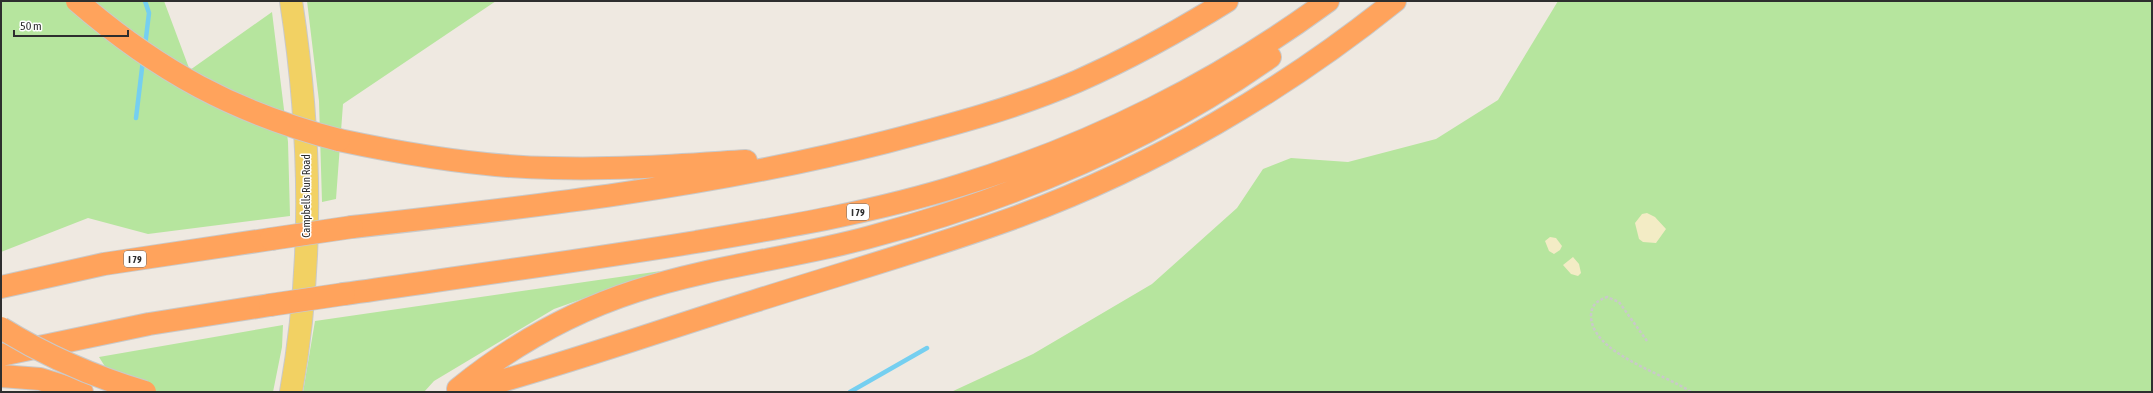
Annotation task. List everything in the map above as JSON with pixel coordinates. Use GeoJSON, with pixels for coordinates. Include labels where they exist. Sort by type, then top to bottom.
{"type":"FeatureCollection","features":[{"type":"Feature","properties":{"kind":"highway"},"geometry":{"type":"LineString","coordinates":[[77,1],[128,43],[183,79],[241,108],[273,121],[339,140],[456,161],[551,168],[654,167],[836,154]]}},
{"type":"Feature","properties":{"kind":"highway","name":"I 79"},"geometry":{"type":"LineString","coordinates":[[1,287],[104,264],[271,239],[352,227],[562,203],[684,185],[836,154],[968,121],[1025,102],[1077,81],[1176,33],[1227,1]]}},
{"type":"Feature","properties":{"kind":"highway","name":"I 79"},"geometry":{"type":"LineString","coordinates":[[1,355],[148,324],[590,259],[762,231],[872,209],[961,186],[1050,154],[1102,133],[1216,74],[1263,46],[1328,1]]}},
{"type":"Feature","properties":{"kind":"highway"},"geometry":{"type":"LineString","coordinates":[[454,392],[518,345],[569,318],[614,299],[670,281],[825,248],[912,226],[998,197],[1062,172],[1143,134],[1220,91],[1279,51],[1336,1]]}},
{"type":"Feature","properties":{"kind":"highway"},"geometry":{"type":"LineString","coordinates":[[462,392],[965,235],[1072,195],[1155,156],[1244,106],[1334,47],[1395,1]]}},
{"type":"Feature","properties":{"kind":"highway"},"geometry":{"type":"LineString","coordinates":[[1,328],[74,366],[145,392]]}},
{"type":"Feature","properties":{"kind":"highway"},"geometry":{"type":"LineString","coordinates":[[1,376],[40,379],[82,392]]}},
{"type":"Feature","properties":{"kind":"main road","name":"Campbells Run Road"},"geometry":{"type":"LineString","coordinates":[[291,1],[305,118],[307,200],[304,288],[291,392]]}},
{"type":"Feature","properties":{"kind":"path"},"geometry":{"type":"LineString","coordinates":[[1647,341],[1619,302],[1607,297],[1598,300],[1592,307],[1591,323],[1599,338],[1630,362],[1653,371],[1691,392]]}},
{"type":"Feature","properties":{"kind":"green space"},"geometry":{"type":"Polygon","coordinates":[[[1,1],[164,1],[189,68],[173,82],[272,12],[288,142],[290,216],[148,234],[88,218],[1,252],[1,1]]]}},
{"type":"Feature","properties":{"kind":"green space"},"geometry":{"type":"Polygon","coordinates":[[[307,1],[496,1],[343,104],[336,199],[322,202],[319,101],[307,1]]]}},
{"type":"Feature","properties":{"kind":"green space"},"geometry":{"type":"Polygon","coordinates":[[[1558,1],[2152,1],[2152,392],[951,392],[1033,354],[1152,284],[1237,208],[1263,169],[1291,158],[1348,162],[1436,139],[1498,100],[1558,1]]]}},
{"type":"Feature","properties":{"kind":"green space"},"geometry":{"type":"Polygon","coordinates":[[[661,271],[554,309],[434,381],[424,392],[303,392],[315,321],[661,271]]]}},
{"type":"Feature","properties":{"kind":"green space"},"geometry":{"type":"Polygon","coordinates":[[[283,325],[282,347],[273,392],[121,392],[99,357],[283,325]]]}},
{"type":"Feature","properties":{"kind":"sand"},"geometry":{"type":"Polygon","coordinates":[[[1647,213],[1655,217],[1666,229],[1656,243],[1643,242],[1639,239],[1635,223],[1642,214],[1647,213]]]}},
{"type":"Feature","properties":{"kind":"sand"},"geometry":{"type":"Polygon","coordinates":[[[1550,237],[1556,238],[1562,246],[1560,250],[1554,254],[1549,251],[1545,241],[1550,237]]]}},
{"type":"Feature","properties":{"kind":"sand"},"geometry":{"type":"Polygon","coordinates":[[[1573,257],[1579,264],[1581,273],[1578,276],[1571,274],[1563,265],[1573,257]]]}},
{"type":"Feature","properties":{"kind":"waterway"},"geometry":{"type":"LineString","coordinates":[[145,1],[149,13],[145,46]]}},
{"type":"Feature","properties":{"kind":"waterway"},"geometry":{"type":"LineString","coordinates":[[136,118],[143,60]]}},
{"type":"Feature","properties":{"kind":"waterway"},"geometry":{"type":"LineString","coordinates":[[850,392],[927,348]]}}]}
